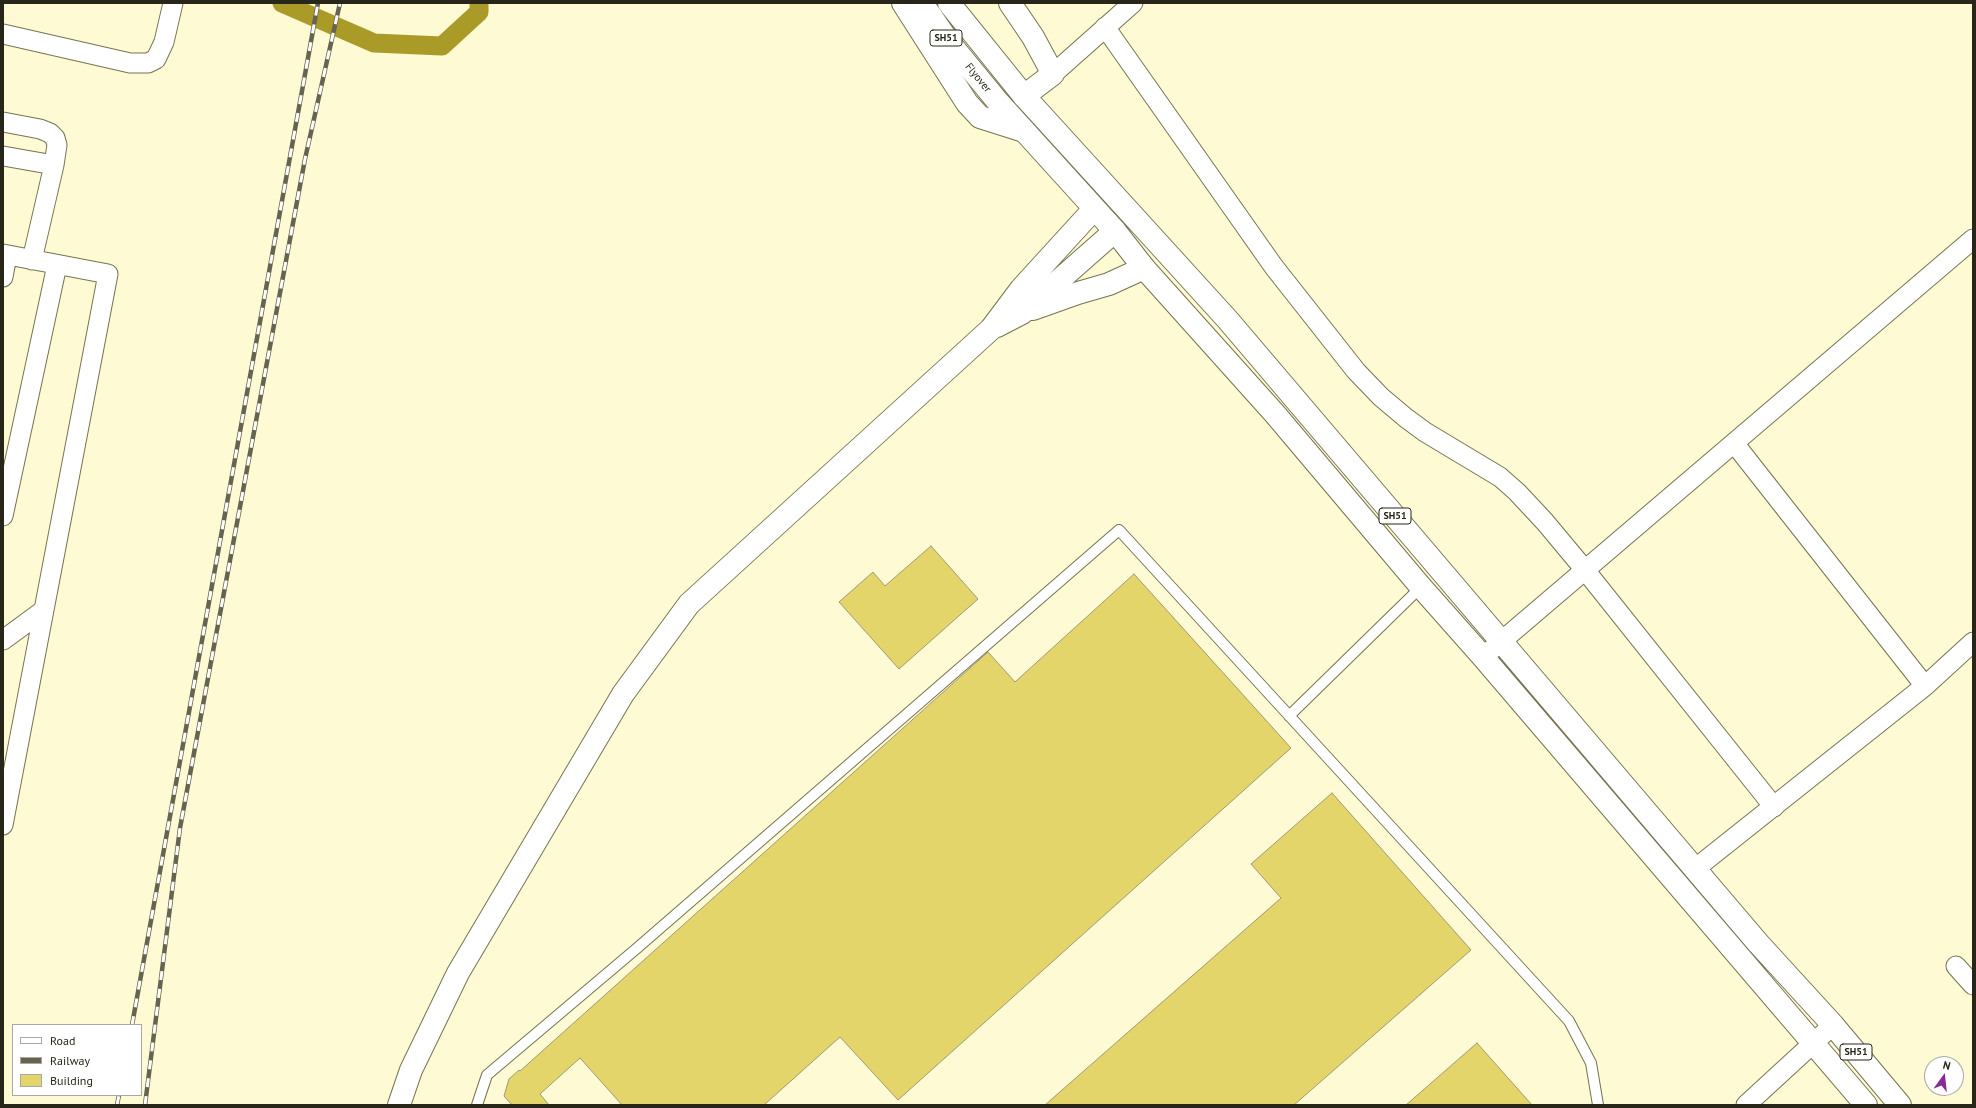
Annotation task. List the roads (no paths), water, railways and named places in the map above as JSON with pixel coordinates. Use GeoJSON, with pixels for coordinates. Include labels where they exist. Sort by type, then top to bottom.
{"type":"FeatureCollection","features":[{"type":"Feature","properties":{"kind":"main road"},"geometry":{"type":"LineString","coordinates":[[903,3],[967,103],[980,117],[1024,131]]}},
{"type":"Feature","properties":{"kind":"main road","name":"Flyover"},"geometry":{"type":"LineString","coordinates":[[922,3],[948,41],[1024,131]]}},
{"type":"Feature","properties":{"kind":"main road","name":"SH51"},"geometry":{"type":"LineString","coordinates":[[949,3],[1024,96],[1227,319],[1758,942],[1833,1025],[1900,1105]]}},
{"type":"Feature","properties":{"kind":"main road"},"geometry":{"type":"LineString","coordinates":[[1010,3],[1033,37],[1053,74],[1024,96]]}},
{"type":"Feature","properties":{"kind":"main road","name":"SH51"},"geometry":{"type":"LineString","coordinates":[[1024,131],[1115,231],[1144,268],[1275,414],[1421,587],[1483,656],[1788,1016],[1866,1105]]}},
{"type":"Feature","properties":{"kind":"main road"},"geometry":{"type":"LineString","coordinates":[[399,1105],[411,1070],[458,973],[623,694],[689,604],[991,329],[1021,289],[1094,209]]}},
{"type":"Feature","properties":{"kind":"main road"},"geometry":{"type":"LineString","coordinates":[[1022,312],[1115,231]]}},
{"type":"Feature","properties":{"kind":"main road"},"geometry":{"type":"LineString","coordinates":[[991,329],[1022,312],[1109,284],[1144,268]]}},
{"type":"Feature","properties":{"kind":"street"},"geometry":{"type":"LineString","coordinates":[[3,34],[130,63],[148,63],[156,59],[164,42],[173,3]]}},
{"type":"Feature","properties":{"kind":"street"},"geometry":{"type":"LineString","coordinates":[[1053,74],[1133,3]]}},
{"type":"Feature","properties":{"kind":"street"},"geometry":{"type":"LineString","coordinates":[[1105,27],[1274,267],[1356,371],[1381,397],[1425,432],[1477,463],[1505,482],[1545,522],[1774,807]]}},
{"type":"Feature","properties":{"kind":"street"},"geometry":{"type":"LineString","coordinates":[[3,122],[40,129],[50,133],[56,138],[57,145],[52,171],[32,260]]}},
{"type":"Feature","properties":{"kind":"street"},"geometry":{"type":"LineString","coordinates":[[3,156],[52,171]]}},
{"type":"Feature","properties":{"kind":"street"},"geometry":{"type":"LineString","coordinates":[[1483,656],[1502,642],[1734,443],[1972,243]]}},
{"type":"Feature","properties":{"kind":"street"},"geometry":{"type":"LineString","coordinates":[[3,277],[5,255],[108,274],[3,825]]}},
{"type":"Feature","properties":{"kind":"street"},"geometry":{"type":"LineString","coordinates":[[3,516],[57,265]]}},
{"type":"Feature","properties":{"kind":"street"},"geometry":{"type":"LineString","coordinates":[[1734,443],[1925,686]]}},
{"type":"Feature","properties":{"kind":"street"},"geometry":{"type":"LineString","coordinates":[[3,640],[44,610]]}},
{"type":"Feature","properties":{"kind":"street"},"geometry":{"type":"LineString","coordinates":[[1696,868],[1925,686],[1973,642]]}},
{"type":"Feature","properties":{"kind":"street"},"geometry":{"type":"LineString","coordinates":[[1956,966],[1973,985]]}},
{"type":"Feature","properties":{"kind":"street"},"geometry":{"type":"LineString","coordinates":[[1746,1105],[1833,1025]]}},
{"type":"Feature","properties":{"kind":"lane"},"geometry":{"type":"LineString","coordinates":[[477,1105],[487,1076],[636,949],[1119,530],[1569,1021],[1591,1063],[1598,1105]]}},
{"type":"Feature","properties":{"kind":"lane"},"geometry":{"type":"LineString","coordinates":[[1289,716],[1421,587]]}},
{"type":"Feature","properties":{"kind":"waterway"},"geometry":{"type":"LineString","coordinates":[[282,3],[374,43],[442,46],[479,12],[479,3]]}},
{"type":"Feature","properties":{"kind":"railway"},"geometry":{"type":"LineString","coordinates":[[132,1024],[318,3]]}},
{"type":"Feature","properties":{"kind":"railway"},"geometry":{"type":"LineString","coordinates":[[145,1105],[180,828],[305,159],[340,3]]}},
{"type":"Feature","properties":{"kind":"railway"},"geometry":{"type":"LineString","coordinates":[[117,1105],[119,1096]]}}]}
